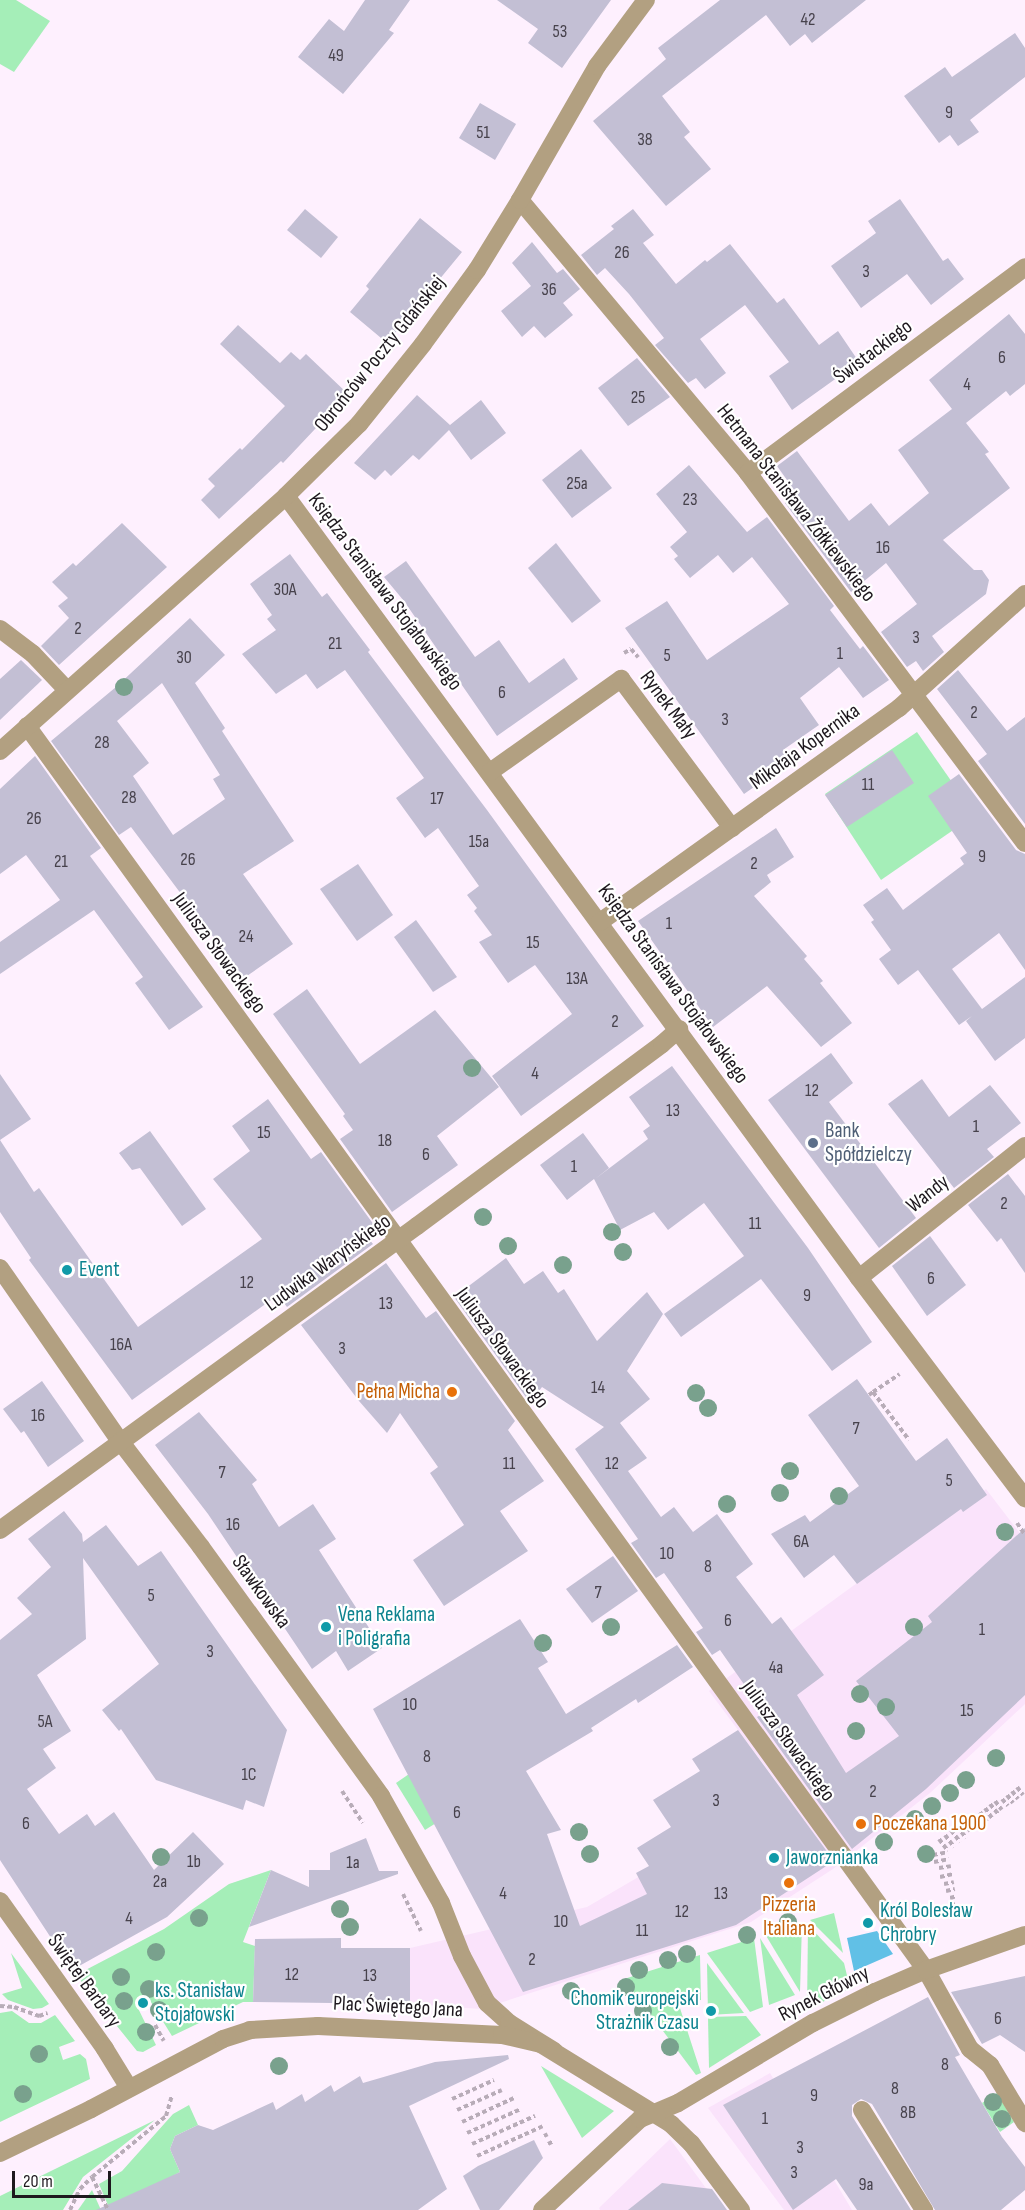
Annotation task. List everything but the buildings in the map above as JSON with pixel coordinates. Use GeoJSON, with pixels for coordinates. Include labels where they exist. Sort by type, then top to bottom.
{"type":"FeatureCollection","features":[{"type":"Feature","properties":{"kind":"street","name":"Obrońców Poczty Gdańskiej"},"geometry":{"type":"LineString","coordinates":[[0,751],[286,496],[358,424],[423,345],[477,270],[597,66],[646,0]]}},
{"type":"Feature","properties":{"kind":"street","name":"Hetmana Stanisława Żółkiewskiego"},"geometry":{"type":"LineString","coordinates":[[520,200],[748,473],[1025,843]]}},
{"type":"Feature","properties":{"kind":"street","name":"Świstackiego"},"geometry":{"type":"LineString","coordinates":[[748,473],[1025,267]]}},
{"type":"Feature","properties":{"kind":"street","name":"Księdza Stanisława Stojałowskiego"},"geometry":{"type":"LineString","coordinates":[[286,496],[490,771],[859,1278],[1025,1498]]}},
{"type":"Feature","properties":{"kind":"street","name":"Mikołaja Kopernika"},"geometry":{"type":"LineString","coordinates":[[600,922],[915,694],[1025,594]]}},
{"type":"Feature","properties":{"kind":"street"},"geometry":{"type":"LineString","coordinates":[[0,629],[33,654],[67,690]]}},
{"type":"Feature","properties":{"kind":"street","name":"Rynek Mały"},"geometry":{"type":"LineString","coordinates":[[490,771],[621,678],[732,828]]}},
{"type":"Feature","properties":{"kind":"street","name":"Juliusza Słowackiego"},"geometry":{"type":"LineString","coordinates":[[27,726],[926,1970],[970,2049],[990,2065],[1025,2123]]}},
{"type":"Feature","properties":{"kind":"street","name":"Ludwika Waryńskiego"},"geometry":{"type":"LineString","coordinates":[[0,1530],[397,1241],[679,1029]]}},
{"type":"Feature","properties":{"kind":"street","name":"Wandy"},"geometry":{"type":"LineString","coordinates":[[859,1278],[1025,1146]]}},
{"type":"Feature","properties":{"kind":"street","name":"Sławkowska"},"geometry":{"type":"LineString","coordinates":[[0,1268],[120,1442],[201,1547],[381,1796],[441,1903],[462,1956],[482,1994],[497,2014],[554,2051]]}},
{"type":"Feature","properties":{"kind":"street","name":"Świętej Barbary"},"geometry":{"type":"LineString","coordinates":[[0,1901],[105,2049],[129,2088]]}},
{"type":"Feature","properties":{"kind":"street","name":"Rynek Główny"},"geometry":{"type":"LineString","coordinates":[[653,2112],[678,2103],[813,2023],[926,1970],[1025,1935]]}},
{"type":"Feature","properties":{"kind":"street","name":"Plac Świętego Jana"},"geometry":{"type":"LineString","coordinates":[[0,2153],[223,2039],[273,2027],[318,2026],[502,2035],[533,2041],[554,2051],[653,2112],[686,2137],[741,2210]]}},
{"type":"Feature","properties":{"kind":"street"},"geometry":{"type":"LineString","coordinates":[[862,2110],[924,2210]]}},
{"type":"Feature","properties":{"kind":"street"},"geometry":{"type":"LineString","coordinates":[[542,2210],[640,2119],[653,2112]]}},
{"type":"Feature","properties":{"kind":"path"},"geometry":{"type":"LineString","coordinates":[[631,649],[644,664]]}},
{"type":"Feature","properties":{"kind":"path"},"geometry":{"type":"LineString","coordinates":[[903,1371],[871,1393],[909,1440]]}},
{"type":"Feature","properties":{"kind":"path"},"geometry":{"type":"LineString","coordinates":[[1012,1517],[1025,1535]]}},
{"type":"Feature","properties":{"kind":"path"},"geometry":{"type":"LineString","coordinates":[[338,1784],[366,1827]]}},
{"type":"Feature","properties":{"kind":"path"},"geometry":{"type":"LineString","coordinates":[[1017,1787],[1023,1795]]}},
{"type":"Feature","properties":{"kind":"path"},"geometry":{"type":"LineString","coordinates":[[1012,1791],[1018,1799]]}},
{"type":"Feature","properties":{"kind":"path"},"geometry":{"type":"LineString","coordinates":[[1007,1795],[1013,1803]]}},
{"type":"Feature","properties":{"kind":"path"},"geometry":{"type":"LineString","coordinates":[[1002,1798],[1008,1806]]}},
{"type":"Feature","properties":{"kind":"path"},"geometry":{"type":"LineString","coordinates":[[995,1801],[1002,1810]]}},
{"type":"Feature","properties":{"kind":"path"},"geometry":{"type":"LineString","coordinates":[[990,1804],[998,1814]]}},
{"type":"Feature","properties":{"kind":"path"},"geometry":{"type":"LineString","coordinates":[[985,1808],[992,1818]]}},
{"type":"Feature","properties":{"kind":"path"},"geometry":{"type":"LineString","coordinates":[[980,1812],[987,1822]]}},
{"type":"Feature","properties":{"kind":"path"},"geometry":{"type":"LineString","coordinates":[[971,1819],[978,1829]]}},
{"type":"Feature","properties":{"kind":"path"},"geometry":{"type":"LineString","coordinates":[[963,1822],[972,1833]]}},
{"type":"Feature","properties":{"kind":"path"},"geometry":{"type":"LineString","coordinates":[[957,1826],[966,1838]]}},
{"type":"Feature","properties":{"kind":"path"},"geometry":{"type":"LineString","coordinates":[[951,1830],[960,1842]]}},
{"type":"Feature","properties":{"kind":"path"},"geometry":{"type":"LineString","coordinates":[[945,1835],[954,1847]]}},
{"type":"Feature","properties":{"kind":"path"},"geometry":{"type":"LineString","coordinates":[[933,1855],[948,1852],[939,1839]]}},
{"type":"Feature","properties":{"kind":"path"},"geometry":{"type":"LineString","coordinates":[[934,1862],[949,1859]]}},
{"type":"Feature","properties":{"kind":"path"},"geometry":{"type":"LineString","coordinates":[[939,1868],[951,1866]]}},
{"type":"Feature","properties":{"kind":"path"},"geometry":{"type":"LineString","coordinates":[[940,1877],[953,1874]]}},
{"type":"Feature","properties":{"kind":"path"},"geometry":{"type":"LineString","coordinates":[[944,1884],[954,1881]]}},
{"type":"Feature","properties":{"kind":"path"},"geometry":{"type":"LineString","coordinates":[[398,1885],[422,1932]]}},
{"type":"Feature","properties":{"kind":"path"},"geometry":{"type":"LineString","coordinates":[[946,1891],[955,1889]]}},
{"type":"Feature","properties":{"kind":"path"},"geometry":{"type":"LineString","coordinates":[[950,1898],[957,1896]]}},
{"type":"Feature","properties":{"kind":"path"},"geometry":{"type":"LineString","coordinates":[[951,1905],[958,1904]]}},
{"type":"Feature","properties":{"kind":"path"},"geometry":{"type":"LineString","coordinates":[[0,2006],[14,2007],[39,2016]]}},
{"type":"Feature","properties":{"kind":"path"},"geometry":{"type":"LineString","coordinates":[[155,2025],[164,2042]]}},
{"type":"Feature","properties":{"kind":"path"},"geometry":{"type":"LineString","coordinates":[[452,2099],[494,2080]]}},
{"type":"Feature","properties":{"kind":"path"},"geometry":{"type":"LineString","coordinates":[[457,2110],[502,2090]]}},
{"type":"Feature","properties":{"kind":"path"},"geometry":{"type":"LineString","coordinates":[[70,2210],[80,2189],[92,2176],[166,2116],[173,2094]]}},
{"type":"Feature","properties":{"kind":"path"},"geometry":{"type":"LineString","coordinates":[[462,2122],[514,2098]]}},
{"type":"Feature","properties":{"kind":"path"},"geometry":{"type":"LineString","coordinates":[[467,2133],[521,2109]]}},
{"type":"Feature","properties":{"kind":"path"},"geometry":{"type":"LineString","coordinates":[[472,2144],[535,2116]]}},
{"type":"Feature","properties":{"kind":"path"},"geometry":{"type":"LineString","coordinates":[[477,2156],[543,2126]]}},
{"type":"Feature","properties":{"kind":"path"},"geometry":{"type":"LineString","coordinates":[[548,2144],[554,2141]]}},
{"type":"Feature","properties":{"kind":"path"},"geometry":{"type":"LineString","coordinates":[[92,2176],[108,2210]]}},
{"type":"Feature","properties":{"kind":"shaded area"},"geometry":{"type":"Polygon","coordinates":[[[986,1489],[1025,1540],[1025,1704],[930,1793],[833,1869],[751,1922],[481,2009],[410,2004],[410,1948],[587,1907],[784,1792],[709,1691],[986,1489]]]}},
{"type":"Feature","properties":{"kind":"shaded area"},"geometry":{"type":"Polygon","coordinates":[[[770,2073],[852,2210],[784,2210],[708,2108],[770,2073]]]}},
{"type":"Feature","properties":{"kind":"shaded area"},"geometry":{"type":"Polygon","coordinates":[[[670,2139],[722,2210],[600,2210],[599,2208],[670,2139]]]}},
{"type":"Feature","properties":{"kind":"green space"},"geometry":{"type":"Polygon","coordinates":[[[0,0],[16,0],[50,21],[14,72],[0,64],[0,0]]]}},
{"type":"Feature","properties":{"kind":"green space"},"geometry":{"type":"Polygon","coordinates":[[[917,732],[975,815],[881,880],[825,794],[917,732]]]}},
{"type":"Feature","properties":{"kind":"green space"},"geometry":{"type":"Polygon","coordinates":[[[409,1774],[436,1823],[425,1830],[396,1783],[409,1774]]]}},
{"type":"Feature","properties":{"kind":"green space"},"geometry":{"type":"Polygon","coordinates":[[[271,1870],[243,1942],[255,1946],[253,2002],[243,2002],[172,2036],[146,1994],[135,2002],[156,2045],[143,2052],[137,2051],[76,1975],[164,1929],[229,1884],[271,1870]]]}},
{"type":"Feature","properties":{"kind":"green space"},"geometry":{"type":"Polygon","coordinates":[[[834,1913],[843,1953],[810,1920],[834,1913]]]}},
{"type":"Feature","properties":{"kind":"green space"},"geometry":{"type":"Polygon","coordinates":[[[802,1923],[800,1992],[765,1934],[802,1923]]]}},
{"type":"Feature","properties":{"kind":"green space"},"geometry":{"type":"Polygon","coordinates":[[[808,1925],[844,1963],[850,1988],[807,2010],[808,1925]]]}},
{"type":"Feature","properties":{"kind":"green space"},"geometry":{"type":"Polygon","coordinates":[[[754,1938],[763,2007],[750,2012],[707,1953],[754,1938]]]}},
{"type":"Feature","properties":{"kind":"green space"},"geometry":{"type":"Polygon","coordinates":[[[760,1938],[795,1995],[769,2005],[760,1938]]]}},
{"type":"Feature","properties":{"kind":"green space"},"geometry":{"type":"Polygon","coordinates":[[[11,1953],[49,2004],[33,2009],[8,2000],[2,1994],[22,1988],[11,1953]]]}},
{"type":"Feature","properties":{"kind":"green space"},"geometry":{"type":"Polygon","coordinates":[[[700,1955],[701,2000],[678,2002],[701,2073],[696,2075],[624,1979],[700,1955]]]}},
{"type":"Feature","properties":{"kind":"green space"},"geometry":{"type":"Polygon","coordinates":[[[707,1963],[744,2013],[708,2015],[707,1963]]]}},
{"type":"Feature","properties":{"kind":"green space"},"geometry":{"type":"Polygon","coordinates":[[[12,2011],[29,2023],[41,2023],[55,2015],[75,2041],[59,2047],[63,2060],[80,2054],[86,2059],[90,2079],[0,2122],[0,2013],[12,2011]]]}},
{"type":"Feature","properties":{"kind":"green space"},"geometry":{"type":"Polygon","coordinates":[[[746,2016],[761,2035],[709,2068],[708,2017],[746,2016]]]}},
{"type":"Feature","properties":{"kind":"green space"},"geometry":{"type":"Polygon","coordinates":[[[541,2066],[614,2111],[582,2138],[541,2066]]]}},
{"type":"Feature","properties":{"kind":"green space"},"geometry":{"type":"Polygon","coordinates":[[[997,2093],[1014,2122],[1000,2132],[982,2103],[997,2093]]]}},
{"type":"Feature","properties":{"kind":"green space"},"geometry":{"type":"Polygon","coordinates":[[[189,2105],[198,2125],[175,2136],[170,2149],[180,2172],[110,2210],[99,2184],[122,2171],[173,2114],[189,2105]]]}},
{"type":"Feature","properties":{"kind":"green space"},"geometry":{"type":"Polygon","coordinates":[[[155,2120],[83,2177],[63,2210],[0,2210],[0,2196],[155,2120]]]}},
{"type":"Feature","properties":{"kind":"green space"},"geometry":{"type":"Polygon","coordinates":[[[92,2190],[101,2210],[78,2210],[92,2190]]]}},
{"type":"Feature","properties":{"kind":"water"},"geometry":{"type":"Polygon","coordinates":[[[877,1931],[893,1954],[854,1971],[847,1938],[877,1931]]]}},
{"type":"Feature","properties":{"kind":"place","name":"Bank Spółdzielczy"},"geometry":{"type":"Point","coordinates":[813,1143]}},
{"type":"Feature","properties":{"kind":"place","name":"Event"},"geometry":{"type":"Point","coordinates":[67,1270]}},
{"type":"Feature","properties":{"kind":"place","name":"Pełna Micha"},"geometry":{"type":"Point","coordinates":[452,1392]}},
{"type":"Feature","properties":{"kind":"place","name":"Vena Reklama i Poligrafia"},"geometry":{"type":"Point","coordinates":[326,1627]}},
{"type":"Feature","properties":{"kind":"place","name":"Poczekana 1900"},"geometry":{"type":"Point","coordinates":[861,1824]}},
{"type":"Feature","properties":{"kind":"place","name":"Jaworznianka"},"geometry":{"type":"Point","coordinates":[774,1858]}},
{"type":"Feature","properties":{"kind":"place","name":"Pizzeria Italiana"},"geometry":{"type":"Point","coordinates":[789,1883]}},
{"type":"Feature","properties":{"kind":"place","name":"Król Bolesław Chrobry"},"geometry":{"type":"Point","coordinates":[868,1923]}},
{"type":"Feature","properties":{"kind":"place","name":"ks. Stanisław Stojałowski"},"geometry":{"type":"Point","coordinates":[143,2003]}},
{"type":"Feature","properties":{"kind":"place","name":"Chomik europejski Strażnik Czasu"},"geometry":{"type":"Point","coordinates":[711,2011]}}]}
